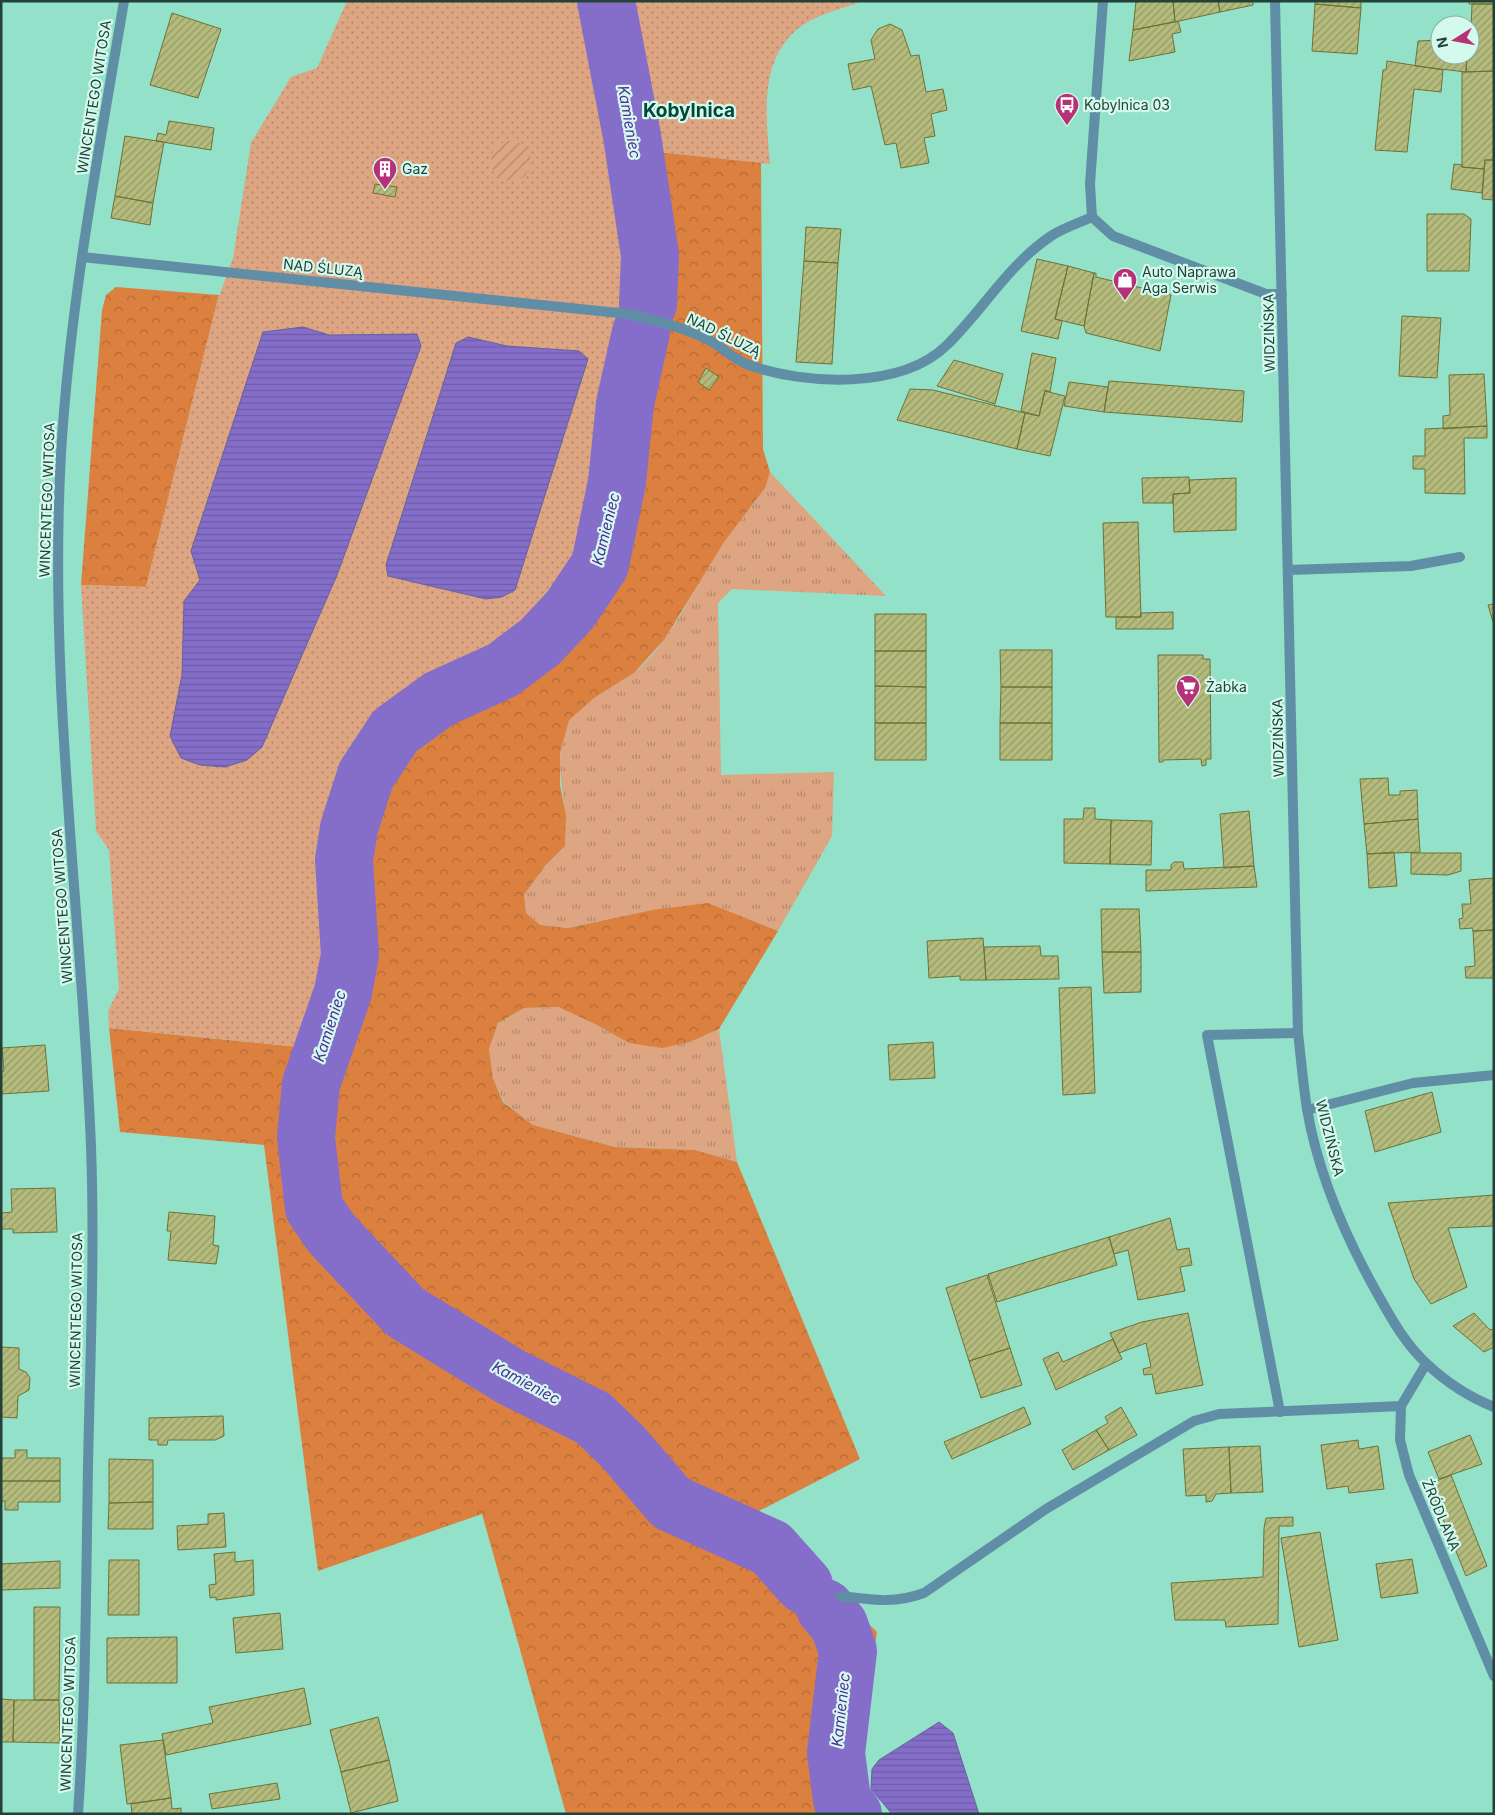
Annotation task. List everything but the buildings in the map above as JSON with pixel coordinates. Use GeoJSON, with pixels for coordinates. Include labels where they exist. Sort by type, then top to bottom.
{"type":"FeatureCollection","features":[{"type":"Feature","properties":{"kind":"street","name":"WINCENTEGO WITOSA"},"geometry":{"type":"LineString","coordinates":[[78,1814],[84,1696],[91,1151],[63,724],[58,594],[61,454],[72,328],[124,1]]}},
{"type":"Feature","properties":{"kind":"street"},"geometry":{"type":"LineString","coordinates":[[1103,1],[1090,184],[1092,218],[1113,236],[1266,294],[1282,294]]}},
{"type":"Feature","properties":{"kind":"street","name":"WIDZIŃSKA"},"geometry":{"type":"LineString","coordinates":[[1275,1],[1298,1033],[1307,1110],[1325,1178],[1352,1247],[1405,1340],[1426,1364],[1456,1388],[1494,1407]]}},
{"type":"Feature","properties":{"kind":"street","name":"NAD ŚLUZĄ"},"geometry":{"type":"LineString","coordinates":[[82,257],[628,314],[664,323],[707,339],[747,365],[779,373],[854,380],[908,370],[929,360],[947,346],[996,287],[1030,252],[1052,236],[1092,218]]}},
{"type":"Feature","properties":{"kind":"street"},"geometry":{"type":"LineString","coordinates":[[1288,570],[1411,566],[1460,557]]}},
{"type":"Feature","properties":{"kind":"street"},"geometry":{"type":"LineString","coordinates":[[1280,1412],[1207,1035],[1298,1033]]}},
{"type":"Feature","properties":{"kind":"street"},"geometry":{"type":"LineString","coordinates":[[1307,1110],[1412,1083],[1494,1075]]}},
{"type":"Feature","properties":{"kind":"street","name":"ŹRÓDLANA"},"geometry":{"type":"LineString","coordinates":[[1426,1364],[1401,1406],[1400,1440],[1409,1475],[1494,1676]]}},
{"type":"Feature","properties":{"kind":"street"},"geometry":{"type":"LineString","coordinates":[[842,1596],[889,1602],[905,1600],[924,1593],[1046,1509],[1194,1421],[1219,1414],[1401,1406]]}},
{"type":"Feature","properties":{"kind":"green space"},"geometry":{"type":"Polygon","coordinates":[[[347,1],[864,1],[820,16],[800,28],[785,42],[775,59],[767,99],[770,164],[628,149],[640,279],[592,560],[557,618],[510,656],[436,694],[374,740],[334,838],[339,953],[310,1048],[109,1028],[108,1011],[119,989],[109,850],[96,831],[81,585],[146,587],[217,302],[233,258],[251,143],[291,77],[317,68],[347,1]]]}},
{"type":"Feature","properties":{"kind":"green space"},"geometry":{"type":"Polygon","coordinates":[[[511,141],[525,147],[531,161],[525,175],[511,181],[497,175],[491,161],[497,147],[511,141]]]}},
{"type":"Feature","properties":{"kind":"green space"},"geometry":{"type":"Polygon","coordinates":[[[628,149],[761,162],[763,449],[770,472],[765,488],[724,542],[664,640],[634,673],[594,698],[569,720],[560,753],[560,785],[566,816],[565,846],[545,866],[524,895],[526,913],[540,925],[568,928],[652,910],[708,903],[778,931],[719,1029],[690,1042],[662,1048],[629,1043],[595,1024],[558,1007],[524,1008],[498,1023],[489,1049],[493,1078],[503,1102],[533,1125],[615,1147],[695,1150],[737,1162],[860,1459],[755,1513],[877,1632],[857,1771],[858,1792],[875,1814],[566,1814],[482,1514],[318,1571],[264,1145],[120,1132],[109,1028],[310,1048],[339,953],[334,838],[374,740],[436,694],[510,656],[633,330],[640,279],[628,149]]]}},
{"type":"Feature","properties":{"kind":"green space"},"geometry":{"type":"Polygon","coordinates":[[[116,287],[219,295],[146,587],[81,585],[102,310],[106,295],[116,287]]]}},
{"type":"Feature","properties":{"kind":"green space"},"geometry":{"type":"Polygon","coordinates":[[[770,472],[886,596],[732,589],[718,603],[721,775],[834,772],[832,836],[778,931],[746,920],[652,910],[568,928],[540,925],[526,913],[524,895],[545,866],[565,846],[565,819],[560,758],[568,722],[579,708],[635,672],[662,643],[724,541],[762,491],[770,472]]]}},
{"type":"Feature","properties":{"kind":"green space"},"geometry":{"type":"Polygon","coordinates":[[[558,1007],[595,1024],[629,1043],[690,1042],[719,1029],[737,1162],[695,1150],[615,1147],[533,1125],[504,1102],[493,1078],[489,1048],[498,1023],[524,1008],[558,1007]]]}},
{"type":"Feature","properties":{"kind":"shaded area"},"geometry":{"type":"Polygon","coordinates":[[[303,327],[329,335],[417,334],[421,346],[337,575],[262,747],[247,760],[225,767],[200,765],[181,758],[170,736],[182,675],[184,601],[200,580],[191,551],[263,332],[303,327]]]}},
{"type":"Feature","properties":{"kind":"shaded area"},"geometry":{"type":"Polygon","coordinates":[[[468,337],[507,346],[579,351],[588,359],[515,590],[502,597],[486,599],[388,576],[386,565],[456,343],[468,337]]]}},
{"type":"Feature","properties":{"kind":"shaded area"},"geometry":{"type":"Polygon","coordinates":[[[939,1722],[953,1733],[979,1814],[892,1814],[871,1789],[872,1769],[879,1760],[939,1722]]]}},
{"type":"Feature","properties":{"kind":"waterway","name":"Kamieniec"},"geometry":{"type":"LineString","coordinates":[[606,1],[632,136],[650,255],[648,304]]}},
{"type":"Feature","properties":{"kind":"waterway","name":"Kamieniec"},"geometry":{"type":"LineString","coordinates":[[641,332],[625,404],[617,482],[600,565],[570,610],[540,642],[503,670],[439,699],[395,731],[366,775],[349,828],[344,860],[350,955],[343,992],[311,1084],[306,1137],[314,1208],[331,1233],[405,1312],[511,1377],[593,1418],[623,1447],[671,1503],[771,1548],[804,1585]]}},
{"type":"Feature","properties":{"kind":"waterway","name":"Kamieniec"},"geometry":{"type":"LineString","coordinates":[[825,1608],[839,1625],[848,1651],[836,1753],[842,1800],[853,1814]]}},
{"type":"Feature","properties":{"kind":"place","name":"Kobylnica 03"},"geometry":{"type":"Point","coordinates":[1067,126]}},
{"type":"Feature","properties":{"kind":"place","name":"Gaz"},"geometry":{"type":"Point","coordinates":[385,190]}},
{"type":"Feature","properties":{"kind":"place","name":"Auto Naprawa Aga Serwis"},"geometry":{"type":"Point","coordinates":[1125,301]}},
{"type":"Feature","properties":{"kind":"place","name":"Żabka"},"geometry":{"type":"Point","coordinates":[1188,708]}},
{"type":"Feature","properties":{"kind":"district","name":"Kobylnica"},"geometry":{"type":"Point","coordinates":[689,110]}}]}
